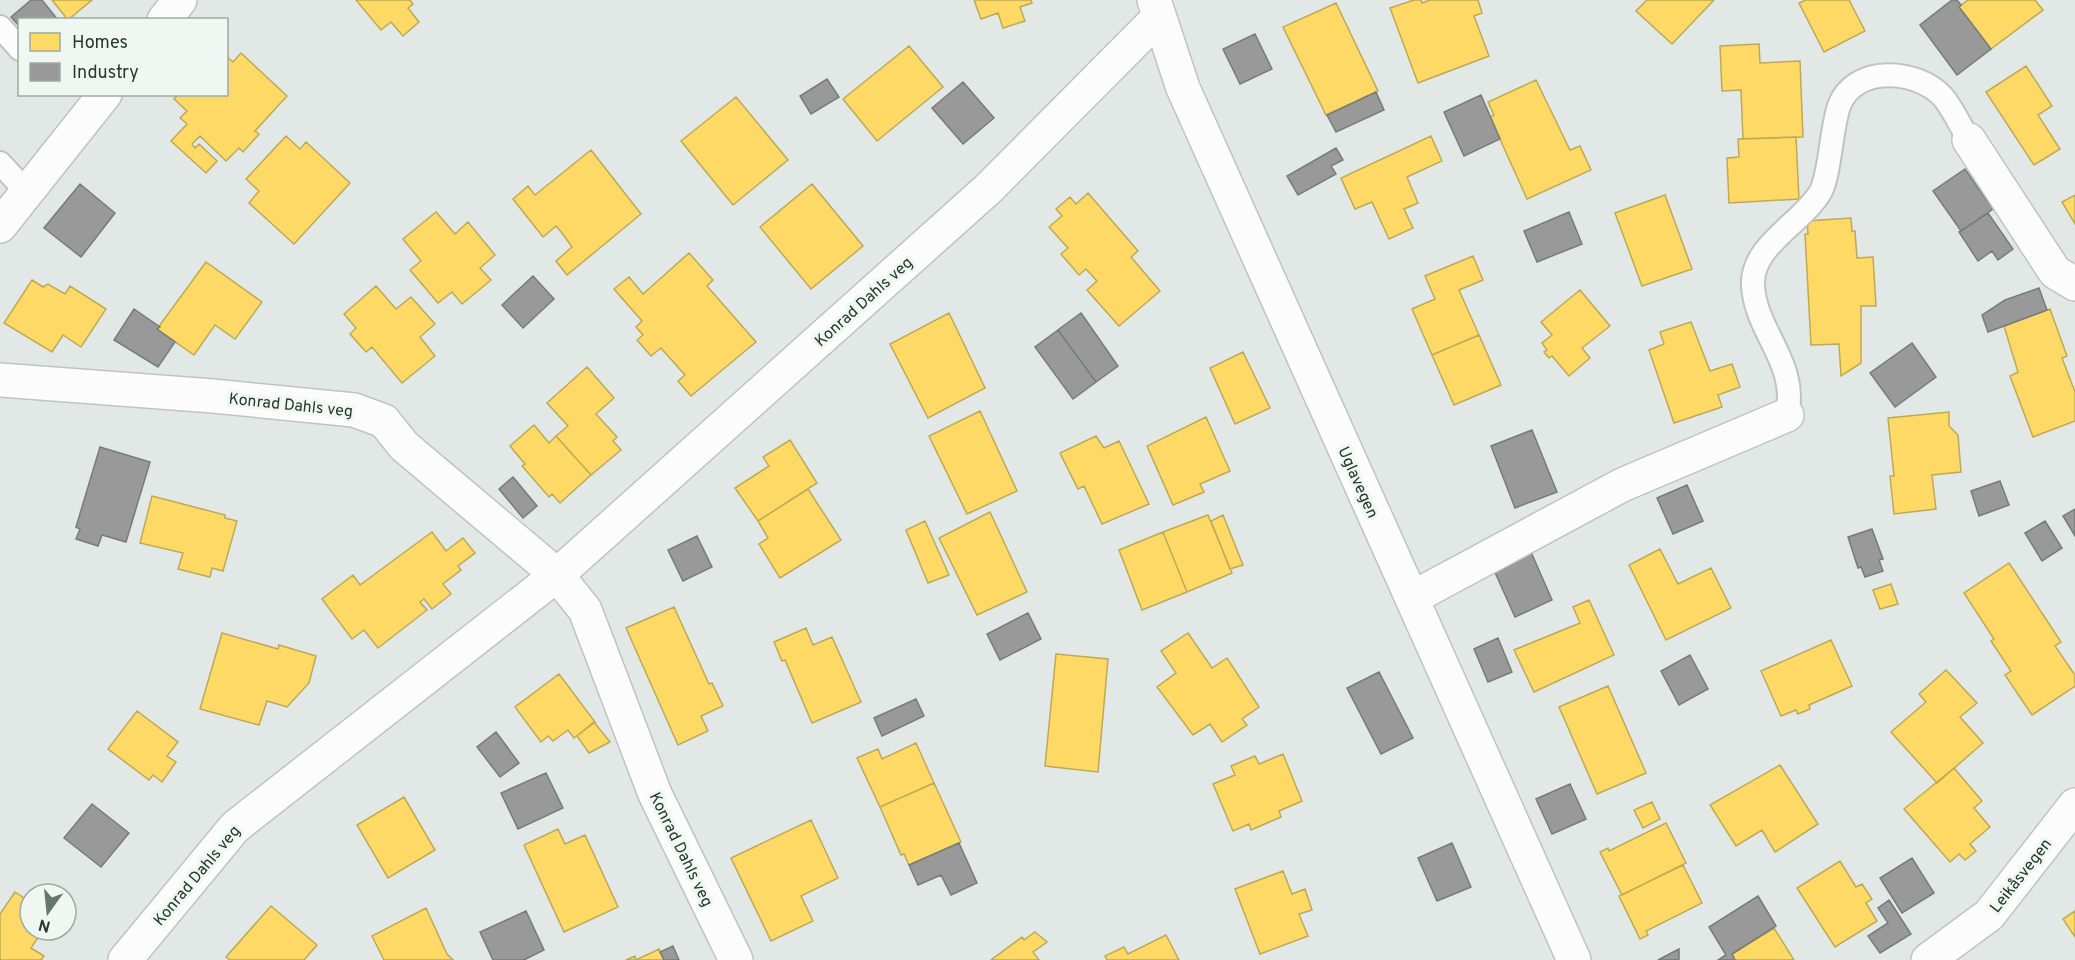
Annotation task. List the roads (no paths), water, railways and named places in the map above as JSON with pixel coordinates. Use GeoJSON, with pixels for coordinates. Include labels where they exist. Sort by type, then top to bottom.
{"type":"FeatureCollection","features":[{"type":"Feature","properties":{"kind":"street"},"geometry":{"type":"LineString","coordinates":[[166,18],[180,0]]}},
{"type":"Feature","properties":{"kind":"street","name":"Konrad Dahls veg"},"geometry":{"type":"LineString","coordinates":[[125,960],[235,827],[557,575],[988,189],[1157,8]]}},
{"type":"Feature","properties":{"kind":"street","name":"Uglavegen"},"geometry":{"type":"LineString","coordinates":[[1157,8],[1184,88],[1574,960]]}},
{"type":"Feature","properties":{"kind":"street"},"geometry":{"type":"LineString","coordinates":[[0,226],[103,96]]}},
{"type":"Feature","properties":{"kind":"street"},"geometry":{"type":"LineString","coordinates":[[1969,140],[2055,272],[2075,284]]}},
{"type":"Feature","properties":{"kind":"street","name":"Konrad Dahls veg"},"geometry":{"type":"LineString","coordinates":[[0,380],[213,396],[354,410],[384,421],[404,446],[557,575],[585,610],[655,795],[736,960]]}},
{"type":"Feature","properties":{"kind":"street"},"geometry":{"type":"LineString","coordinates":[[1412,598],[1622,485],[1787,415]]}},
{"type":"Feature","properties":{"kind":"street","name":"Leikåsvegen"},"geometry":{"type":"LineString","coordinates":[[1928,960],[1989,915],[2075,805]]}},
{"type":"Feature","properties":{"kind":"lane"},"geometry":{"type":"LineString","coordinates":[[0,27],[18,47]]}},
{"type":"Feature","properties":{"kind":"lane"},"geometry":{"type":"LineString","coordinates":[[1787,415],[1791,399],[1790,382],[1761,313],[1753,284],[1761,256],[1814,202],[1822,188],[1840,104],[1851,86],[1867,78],[1890,75],[1929,86],[1943,98],[1969,140]]}},
{"type":"Feature","properties":{"kind":"lane"},"geometry":{"type":"LineString","coordinates":[[0,163],[27,192]]}}]}
